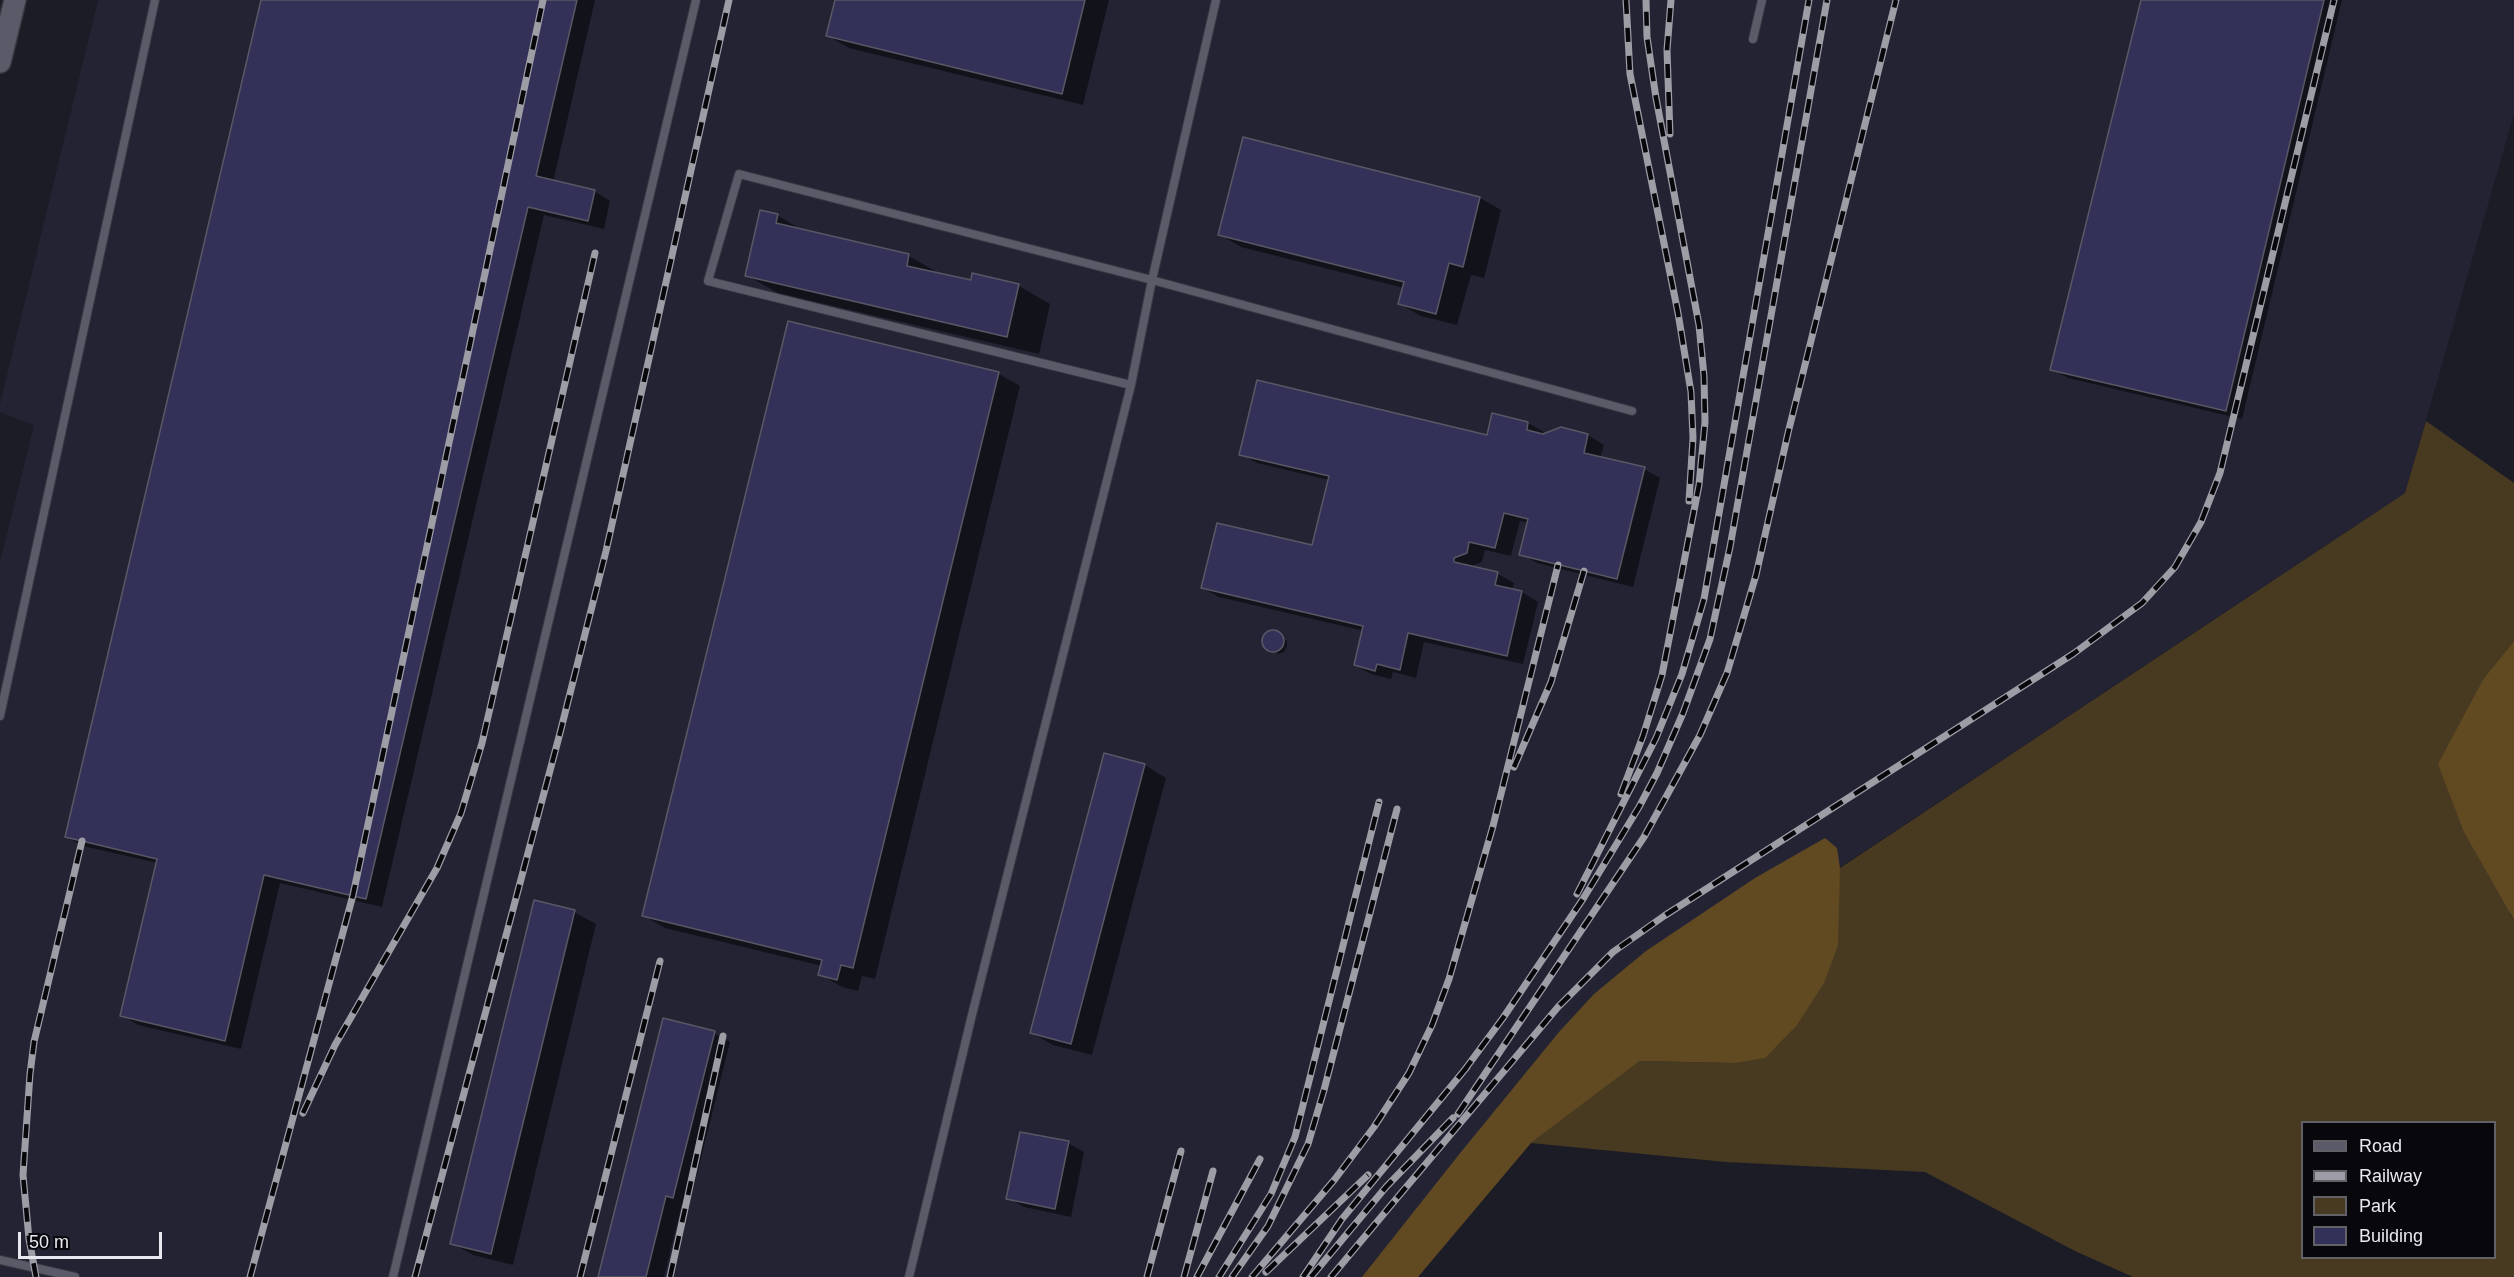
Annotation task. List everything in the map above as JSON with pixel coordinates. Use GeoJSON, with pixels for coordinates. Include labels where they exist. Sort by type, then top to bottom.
{"type":"FeatureCollection","features":[{"type":"Feature","properties":{"kind":"main road"},"geometry":{"type":"LineString","coordinates":[[0,62],[15,0]]}},
{"type":"Feature","properties":{"kind":"lane"},"geometry":{"type":"LineString","coordinates":[[0,716],[154,0]]}},
{"type":"Feature","properties":{"kind":"lane"},"geometry":{"type":"LineString","coordinates":[[393,1277],[696,0]]}},
{"type":"Feature","properties":{"kind":"lane"},"geometry":{"type":"LineString","coordinates":[[909,1277],[974,1008],[1131,385],[1152,280],[1216,0]]}},
{"type":"Feature","properties":{"kind":"lane"},"geometry":{"type":"LineString","coordinates":[[1753,39],[1762,0]]}},
{"type":"Feature","properties":{"kind":"lane"},"geometry":{"type":"LineString","coordinates":[[1131,385],[708,281],[739,174],[1152,280],[1632,411]]}},
{"type":"Feature","properties":{"kind":"lane"},"geometry":{"type":"LineString","coordinates":[[0,1260],[75,1277]]}},
{"type":"Feature","properties":{"kind":"shaded area"},"geometry":{"type":"Polygon","coordinates":[[[98,0],[2514,0],[2514,114],[2405,493],[1665,983],[1418,1277],[0,1277],[0,562],[34,425],[0,412],[0,404],[98,0]]]}},
{"type":"Feature","properties":{"kind":"shaded area"},"geometry":{"type":"Polygon","coordinates":[[[2514,641],[2514,920],[2464,832],[2438,764],[2484,678],[2514,641]]]}},
{"type":"Feature","properties":{"kind":"shaded area"},"geometry":{"type":"Polygon","coordinates":[[[1825,838],[1837,848],[1840,868],[1838,945],[1824,983],[1797,1025],[1765,1058],[1734,1063],[1640,1061],[1531,1143],[1418,1277],[1362,1277],[1559,1032],[1594,994],[1646,951],[1755,878],[1825,838]]]}},
{"type":"Feature","properties":{"kind":"green space"},"geometry":{"type":"Polygon","coordinates":[[[2426,421],[2514,483],[2514,641],[2484,678],[2510,914],[2514,920],[2514,1277],[2133,1277],[2075,1251],[1925,1172],[1726,1162],[1531,1143],[1640,1061],[1734,1063],[1839,877],[1840,868],[2405,493],[2426,421]]]}},
{"type":"Feature","properties":{"kind":"building"},"geometry":{"type":"Polygon","coordinates":[[[261,0],[577,0],[536,176],[595,190],[588,221],[528,207],[366,899],[264,875],[225,1041],[120,1016],[157,859],[65,837],[261,0]]]}},
{"type":"Feature","properties":{"kind":"building"},"geometry":{"type":"Polygon","coordinates":[[[835,0],[1085,0],[1062,94],[826,36],[835,0]]]}},
{"type":"Feature","properties":{"kind":"building"},"geometry":{"type":"Polygon","coordinates":[[[2141,0],[2324,0],[2226,411],[2050,370],[2141,0]]]}},
{"type":"Feature","properties":{"kind":"building"},"geometry":{"type":"Polygon","coordinates":[[[1243,137],[1480,197],[1463,267],[1449,263],[1436,314],[1398,304],[1404,282],[1218,235],[1243,137]]]}},
{"type":"Feature","properties":{"kind":"building"},"geometry":{"type":"Polygon","coordinates":[[[760,210],[778,214],[776,223],[909,254],[907,266],[971,280],[972,273],[1019,284],[1007,337],[745,276],[760,210]]]}},
{"type":"Feature","properties":{"kind":"building"},"geometry":{"type":"Polygon","coordinates":[[[788,321],[999,372],[853,968],[841,965],[837,980],[818,975],[822,960],[642,916],[788,321]]]}},
{"type":"Feature","properties":{"kind":"building"},"geometry":{"type":"Polygon","coordinates":[[[1257,380],[1487,435],[1492,413],[1528,422],[1527,430],[1543,434],[1561,427],[1588,434],[1584,453],[1645,467],[1617,579],[1519,555],[1528,519],[1504,513],[1495,548],[1469,542],[1467,553],[1454,558],[1454,562],[1498,572],[1495,585],[1522,591],[1507,656],[1408,633],[1400,670],[1377,664],[1375,671],[1354,665],[1363,626],[1201,588],[1217,523],[1312,545],[1329,476],[1239,455],[1257,380]]]}},
{"type":"Feature","properties":{"kind":"building"},"geometry":{"type":"Polygon","coordinates":[[[1273,630],[1283,637],[1284,641],[1277,651],[1273,652],[1263,645],[1262,641],[1269,631],[1273,630]]]}},
{"type":"Feature","properties":{"kind":"building"},"geometry":{"type":"Polygon","coordinates":[[[1104,753],[1145,764],[1071,1044],[1030,1033],[1104,753]]]}},
{"type":"Feature","properties":{"kind":"building"},"geometry":{"type":"Polygon","coordinates":[[[534,900],[575,910],[491,1254],[450,1244],[534,900]]]}},
{"type":"Feature","properties":{"kind":"building"},"geometry":{"type":"Polygon","coordinates":[[[663,1018],[715,1031],[673,1198],[666,1196],[646,1277],[598,1277],[663,1018]]]}},
{"type":"Feature","properties":{"kind":"building"},"geometry":{"type":"Polygon","coordinates":[[[1020,1132],[1069,1141],[1055,1209],[1006,1199],[1020,1132]]]}},
{"type":"Feature","properties":{"kind":"railway"},"geometry":{"type":"LineString","coordinates":[[250,1277],[353,895],[543,0]]}},
{"type":"Feature","properties":{"kind":"railway"},"geometry":{"type":"LineString","coordinates":[[415,1277],[560,733],[606,551],[729,0]]}},
{"type":"Feature","properties":{"kind":"railway"},"geometry":{"type":"LineString","coordinates":[[1626,0],[1630,74],[1678,313],[1691,392],[1693,438],[1689,501]]}},
{"type":"Feature","properties":{"kind":"railway"},"geometry":{"type":"LineString","coordinates":[[1621,794],[1643,736],[1662,675],[1699,485],[1705,422],[1704,376],[1699,325],[1656,98],[1647,37],[1646,0]]}},
{"type":"Feature","properties":{"kind":"railway"},"geometry":{"type":"LineString","coordinates":[[1670,134],[1667,50],[1671,0]]}},
{"type":"Feature","properties":{"kind":"railway"},"geometry":{"type":"LineString","coordinates":[[1577,894],[1656,738],[1682,674],[1704,599],[1809,0]]}},
{"type":"Feature","properties":{"kind":"railway"},"geometry":{"type":"LineString","coordinates":[[1463,1072],[1503,1018],[1583,899],[1639,807],[1657,773],[1683,713],[1710,639],[1730,547],[1827,0]]}},
{"type":"Feature","properties":{"kind":"railway"},"geometry":{"type":"LineString","coordinates":[[1458,1114],[1644,837],[1700,735],[1727,673],[1756,575],[1788,433],[1896,0]]}},
{"type":"Feature","properties":{"kind":"railway"},"geometry":{"type":"LineString","coordinates":[[1397,1198],[1558,1007],[1613,952],[1664,916],[2073,654],[2142,603],[2175,567],[2201,522],[2220,473],[2334,0]]}},
{"type":"Feature","properties":{"kind":"railway"},"geometry":{"type":"LineString","coordinates":[[303,1113],[335,1045],[437,868],[461,813],[482,743],[595,253]]}},
{"type":"Feature","properties":{"kind":"railway"},"geometry":{"type":"LineString","coordinates":[[1252,1277],[1335,1179],[1374,1127],[1409,1073],[1432,1025],[1449,979],[1493,826],[1558,565]]}},
{"type":"Feature","properties":{"kind":"railway"},"geometry":{"type":"LineString","coordinates":[[1514,767],[1551,682],[1584,571]]}},
{"type":"Feature","properties":{"kind":"railway"},"geometry":{"type":"LineString","coordinates":[[1219,1277],[1271,1194],[1295,1137],[1379,802]]}},
{"type":"Feature","properties":{"kind":"railway"},"geometry":{"type":"LineString","coordinates":[[1232,1277],[1268,1226],[1308,1144],[1397,809]]}},
{"type":"Feature","properties":{"kind":"railway"},"geometry":{"type":"LineString","coordinates":[[36,1277],[29,1239],[23,1175],[30,1074],[34,1042],[82,841]]}},
{"type":"Feature","properties":{"kind":"railway"},"geometry":{"type":"LineString","coordinates":[[580,1277],[660,961]]}},
{"type":"Feature","properties":{"kind":"railway"},"geometry":{"type":"LineString","coordinates":[[670,1277],[723,1036]]}},
{"type":"Feature","properties":{"kind":"railway"},"geometry":{"type":"LineString","coordinates":[[1303,1277],[1342,1219],[1467,1067]]}},
{"type":"Feature","properties":{"kind":"railway"},"geometry":{"type":"LineString","coordinates":[[1311,1277],[1386,1187],[1453,1118]]}},
{"type":"Feature","properties":{"kind":"railway"},"geometry":{"type":"LineString","coordinates":[[1147,1277],[1181,1151]]}},
{"type":"Feature","properties":{"kind":"railway"},"geometry":{"type":"LineString","coordinates":[[1197,1277],[1260,1159]]}},
{"type":"Feature","properties":{"kind":"railway"},"geometry":{"type":"LineString","coordinates":[[1184,1277],[1213,1171]]}},
{"type":"Feature","properties":{"kind":"railway"},"geometry":{"type":"LineString","coordinates":[[1266,1272],[1368,1175]]}},
{"type":"Feature","properties":{"kind":"railway"},"geometry":{"type":"LineString","coordinates":[[1331,1277],[1402,1192]]}}]}
